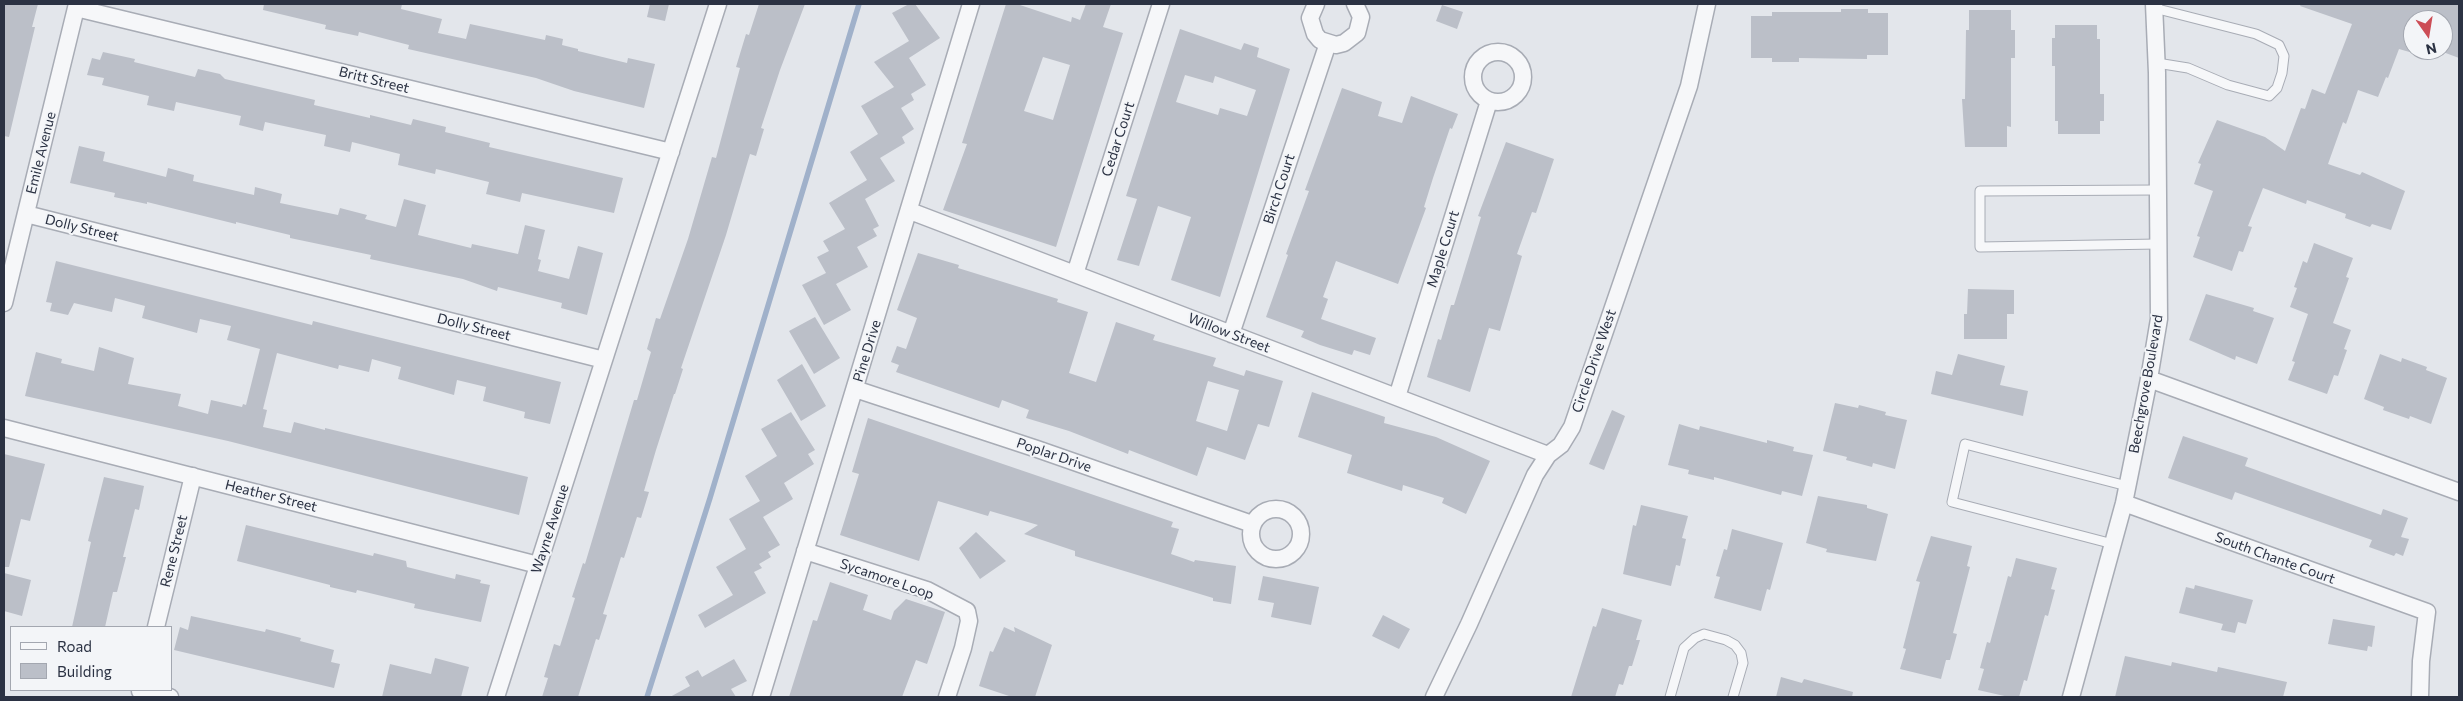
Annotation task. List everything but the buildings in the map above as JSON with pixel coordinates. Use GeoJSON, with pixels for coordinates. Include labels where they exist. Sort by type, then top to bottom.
{"type":"FeatureCollection","features":[{"type":"Feature","properties":{"kind":"street"},"geometry":{"type":"LineString","coordinates":[[604,360],[718,4]]}},
{"type":"Feature","properties":{"kind":"street","name":"Pine Drive"},"geometry":{"type":"LineString","coordinates":[[761,697],[910,211],[971,4]]}},
{"type":"Feature","properties":{"kind":"street","name":"Cedar Court"},"geometry":{"type":"LineString","coordinates":[[1075,274],[1161,4]]}},
{"type":"Feature","properties":{"kind":"street"},"geometry":{"type":"LineString","coordinates":[[1316,4],[1310,18],[1311,26],[1315,34],[1328,44],[1344,44],[1357,33],[1361,17],[1355,4]]}},
{"type":"Feature","properties":{"kind":"street","name":"Circle Drive West"},"geometry":{"type":"LineString","coordinates":[[1434,697],[1469,624],[1535,475],[1548,455],[1561,445],[1572,427],[1688,86],[1706,4]]}},
{"type":"Feature","properties":{"kind":"street","name":"Britt Street"},"geometry":{"type":"LineString","coordinates":[[77,6],[671,152]]}},
{"type":"Feature","properties":{"kind":"street","name":"Emile Avenue"},"geometry":{"type":"LineString","coordinates":[[4,302],[77,6]]}},
{"type":"Feature","properties":{"kind":"street","name":"Beechgrove Boulevard"},"geometry":{"type":"LineString","coordinates":[[2071,697],[2128,486],[2159,319],[2157,63],[2154,6]]}},
{"type":"Feature","properties":{"kind":"street","name":"Birch Court"},"geometry":{"type":"LineString","coordinates":[[1231,334],[1328,44]]}},
{"type":"Feature","properties":{"kind":"street","name":"Maple Court"},"geometry":{"type":"LineString","coordinates":[[1397,396],[1489,101]]}},
{"type":"Feature","properties":{"kind":"street","name":"Willow Street"},"geometry":{"type":"LineString","coordinates":[[910,211],[1548,455]]}},
{"type":"Feature","properties":{"kind":"street","name":"Dolly Street"},"geometry":{"type":"LineString","coordinates":[[26,214],[604,360]]}},
{"type":"Feature","properties":{"kind":"street","name":"Wayne Avenue"},"geometry":{"type":"LineString","coordinates":[[496,697],[604,360]]}},
{"type":"Feature","properties":{"kind":"street"},"geometry":{"type":"LineString","coordinates":[[2149,380],[2459,492]]}},
{"type":"Feature","properties":{"kind":"street","name":"Poplar Drive"},"geometry":{"type":"LineString","coordinates":[[855,389],[1037,449],[1252,524]]}},
{"type":"Feature","properties":{"kind":"street","name":"Heather Street"},"geometry":{"type":"LineString","coordinates":[[4,428],[538,565]]}},
{"type":"Feature","properties":{"kind":"street","name":"Rene Street"},"geometry":{"type":"LineString","coordinates":[[156,626],[193,476]]}},
{"type":"Feature","properties":{"kind":"street","name":"South Chante Court"},"geometry":{"type":"LineString","coordinates":[[2124,503],[2427,612],[2421,661],[2420,697]]}},
{"type":"Feature","properties":{"kind":"street","name":"Sycamore Loop"},"geometry":{"type":"LineString","coordinates":[[805,551],[927,590],[967,611],[969,621],[963,648],[947,697]]}},
{"type":"Feature","properties":{"kind":"street"},"geometry":{"type":"LineString","coordinates":[[140,693],[170,697]]}},
{"type":"Feature","properties":{"kind":"lane"},"geometry":{"type":"LineString","coordinates":[[2154,6],[2256,34],[2279,45],[2284,56],[2282,74],[2277,88],[2269,96],[2228,85],[2188,68],[2157,63]]}},
{"type":"Feature","properties":{"kind":"lane"},"geometry":{"type":"LineString","coordinates":[[2157,190],[1980,191],[1980,247],[2158,244]]}},
{"type":"Feature","properties":{"kind":"lane"},"geometry":{"type":"LineString","coordinates":[[2113,544],[1952,502],[1965,444],[2128,486]]}},
{"type":"Feature","properties":{"kind":"lane"},"geometry":{"type":"LineString","coordinates":[[1670,697],[1684,648],[1695,638],[1704,634],[1726,640],[1735,645],[1741,653],[1743,663],[1733,697]]}},
{"type":"Feature","properties":{"kind":"waterway"},"geometry":{"type":"LineString","coordinates":[[647,697],[710,498],[859,4]]}}]}
